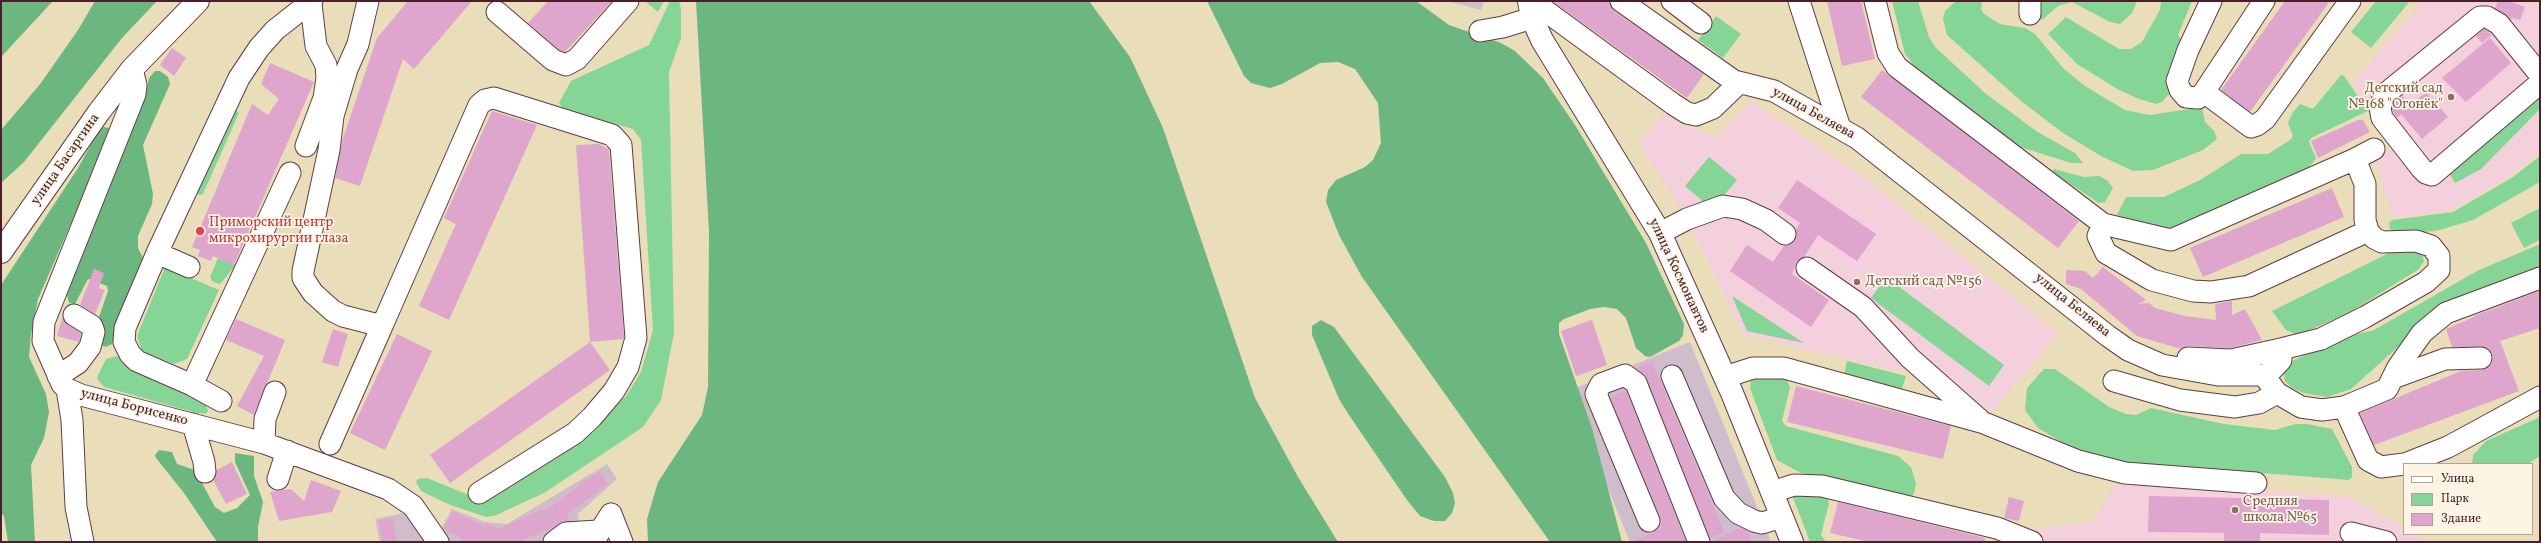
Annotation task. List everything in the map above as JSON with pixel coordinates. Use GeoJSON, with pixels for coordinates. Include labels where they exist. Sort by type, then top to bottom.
{"type":"FeatureCollection","features":[{"type":"Feature","properties":{"kind":"main road"},"geometry":{"type":"LineString","coordinates":[[132,69],[198,1]]}},
{"type":"Feature","properties":{"kind":"main road","name":"улица Космонавтов"},"geometry":{"type":"LineString","coordinates":[[1539,7],[1560,70],[1660,232],[1724,377],[1792,542]]}},
{"type":"Feature","properties":{"kind":"main road","name":"улица Басаргина"},"geometry":{"type":"LineString","coordinates":[[1,252],[99,112],[132,69]]}},
{"type":"Feature","properties":{"kind":"street"},"geometry":{"type":"LineString","coordinates":[[368,1],[358,44],[347,69],[333,116],[329,150],[303,274],[313,293],[333,311],[343,316],[382,326]]}},
{"type":"Feature","properties":{"kind":"street"},"geometry":{"type":"LineString","coordinates":[[497,12],[553,60],[566,65],[577,59],[628,1]]}},
{"type":"Feature","properties":{"kind":"street","name":"улица Беляева"},"geometry":{"type":"LineString","coordinates":[[1621,1],[1739,84],[1774,91],[1840,128],[1884,157],[2128,350],[2162,365],[2218,375],[2253,375],[2271,385],[2289,401],[2314,410],[2330,410],[2344,407],[2387,389],[2405,356],[2422,333],[2446,313],[2540,278]]}},
{"type":"Feature","properties":{"kind":"street"},"geometry":{"type":"LineString","coordinates":[[1672,1],[1701,23]]}},
{"type":"Feature","properties":{"kind":"street"},"geometry":{"type":"LineString","coordinates":[[1799,1],[1840,128]]}},
{"type":"Feature","properties":{"kind":"street"},"geometry":{"type":"LineString","coordinates":[[1876,1],[1888,53],[1897,67],[2103,224],[2171,240],[2355,159],[2374,149]]}},
{"type":"Feature","properties":{"kind":"street"},"geometry":{"type":"LineString","coordinates":[[2211,1],[2188,50],[2177,81],[2180,90],[2186,97],[2198,98],[2204,92],[2264,1]]}},
{"type":"Feature","properties":{"kind":"street"},"geometry":{"type":"LineString","coordinates":[[2204,92],[2251,127],[2257,125],[2264,119],[2350,1]]}},
{"type":"Feature","properties":{"kind":"street"},"geometry":{"type":"LineString","coordinates":[[306,146],[324,98],[327,78],[326,66],[314,41],[311,2]]}},
{"type":"Feature","properties":{"kind":"street"},"geometry":{"type":"LineString","coordinates":[[221,401],[137,361],[130,354],[124,342],[125,328],[157,253],[239,78],[259,48],[275,30],[311,2]]}},
{"type":"Feature","properties":{"kind":"street"},"geometry":{"type":"LineString","coordinates":[[1480,31],[1503,27],[1539,7],[1687,113],[1704,113],[1724,99],[1739,84]]}},
{"type":"Feature","properties":{"kind":"street"},"geometry":{"type":"LineString","coordinates":[[2540,75],[2499,24],[2487,17],[2480,17],[2474,20],[2384,95],[2380,108],[2382,118],[2411,155],[2426,173],[2432,174],[2540,83]]}},
{"type":"Feature","properties":{"kind":"street"},"geometry":{"type":"LineString","coordinates":[[83,542],[76,507],[72,420],[63,382],[43,341],[44,322],[135,94],[136,85],[132,69]]}},
{"type":"Feature","properties":{"kind":"street"},"geometry":{"type":"LineString","coordinates":[[330,444],[479,105],[485,100],[494,98],[612,135],[617,139],[621,146],[636,338],[628,367],[614,391],[592,417],[575,433],[479,493]]}},
{"type":"Feature","properties":{"kind":"street"},"geometry":{"type":"LineString","coordinates":[[2051,289],[2062,290],[2084,301],[2138,342],[2160,352],[2199,360],[2231,360],[2321,339],[2365,317],[2426,282],[2439,270],[2439,256],[2431,246],[2416,241],[2382,242],[2374,238],[2368,231],[2365,220],[2365,184],[2355,159]]}},
{"type":"Feature","properties":{"kind":"street"},"geometry":{"type":"LineString","coordinates":[[192,386],[290,173]]}},
{"type":"Feature","properties":{"kind":"street"},"geometry":{"type":"LineString","coordinates":[[1660,232],[1687,219],[1723,206],[1742,209],[1766,220],[1785,234]]}},
{"type":"Feature","properties":{"kind":"street"},"geometry":{"type":"LineString","coordinates":[[2103,224],[2098,236],[2106,253],[2152,280],[2192,292],[2212,292],[2249,286],[2368,231]]}},
{"type":"Feature","properties":{"kind":"street"},"geometry":{"type":"LineString","coordinates":[[157,253],[189,267]]}},
{"type":"Feature","properties":{"kind":"street"},"geometry":{"type":"LineString","coordinates":[[1807,268],[1863,308],[1910,358],[1984,423]]}},
{"type":"Feature","properties":{"kind":"street"},"geometry":{"type":"LineString","coordinates":[[63,382],[90,347],[94,332],[92,326],[74,315]]}},
{"type":"Feature","properties":{"kind":"street"},"geometry":{"type":"LineString","coordinates":[[2114,381],[2180,400],[2235,407],[2259,403],[2271,385],[2281,360],[2281,349]]}},
{"type":"Feature","properties":{"kind":"street"},"geometry":{"type":"LineString","coordinates":[[2393,378],[2445,359],[2481,358]]}},
{"type":"Feature","properties":{"kind":"street"},"geometry":{"type":"LineString","coordinates":[[1724,377],[1753,368],[1784,368],[1984,423],[2078,461],[2125,473],[2256,484]]}},
{"type":"Feature","properties":{"kind":"street"},"geometry":{"type":"LineString","coordinates":[[1649,521],[1596,394],[1601,384],[1625,375],[1636,383],[1699,542]]}},
{"type":"Feature","properties":{"kind":"street"},"geometry":{"type":"LineString","coordinates":[[1672,376],[1724,498],[1738,514],[1754,521],[1762,523],[1782,517]]}},
{"type":"Feature","properties":{"kind":"street","name":"улица Борисенко"},"geometry":{"type":"LineString","coordinates":[[63,382],[81,395],[288,450],[388,489],[401,496],[413,506],[438,542]]}},
{"type":"Feature","properties":{"kind":"street"},"geometry":{"type":"LineString","coordinates":[[264,443],[264,419],[275,392]]}},
{"type":"Feature","properties":{"kind":"street"},"geometry":{"type":"LineString","coordinates":[[2408,463],[2448,447],[2540,397]]}},
{"type":"Feature","properties":{"kind":"street"},"geometry":{"type":"LineString","coordinates":[[2344,407],[2368,460],[2381,467],[2403,464]]}},
{"type":"Feature","properties":{"kind":"street"},"geometry":{"type":"LineString","coordinates":[[193,424],[205,472]]}},
{"type":"Feature","properties":{"kind":"street"},"geometry":{"type":"LineString","coordinates":[[278,479],[288,450]]}},
{"type":"Feature","properties":{"kind":"street"},"geometry":{"type":"LineString","coordinates":[[1772,492],[1794,485],[1822,486],[1997,528],[2032,542]]}},
{"type":"Feature","properties":{"kind":"street"},"geometry":{"type":"LineString","coordinates":[[554,542],[566,533],[596,537],[611,514],[622,542]]}},
{"type":"Feature","properties":{"kind":"street"},"geometry":{"type":"LineString","coordinates":[[2351,533],[2386,542]]}},
{"type":"Feature","properties":{"kind":"shaded area"},"geometry":{"type":"Polygon","coordinates":[[[1447,1],[1484,1],[1481,10],[1447,1]]]}},
{"type":"Feature","properties":{"kind":"shaded area","name":"Детский сад №168 \"Огонёк\""},"geometry":{"type":"Polygon","coordinates":[[[2422,1],[2524,1],[2540,7],[2540,152],[2511,175],[2453,210],[2393,218],[2374,158],[2390,148],[2353,83],[2422,1]]]}},
{"type":"Feature","properties":{"kind":"shaded area","name":"Детский сад №156"},"geometry":{"type":"Polygon","coordinates":[[[1752,101],[1869,181],[2058,333],[1992,412],[1916,352],[1900,371],[1744,335],[1687,219],[1639,143],[1664,113],[1683,126],[1716,137],[1752,101]]]}},
{"type":"Feature","properties":{"kind":"shaded area"},"geometry":{"type":"Polygon","coordinates":[[[1690,342],[1771,542],[1630,542],[1568,391],[1690,342]]]}},
{"type":"Feature","properties":{"kind":"shaded area"},"geometry":{"type":"Polygon","coordinates":[[[607,464],[617,479],[578,514],[580,542],[448,542],[441,529],[452,509],[485,522],[507,524],[607,464]]]}},
{"type":"Feature","properties":{"kind":"shaded area","name":"Средняя школа №65"},"geometry":{"type":"Polygon","coordinates":[[[2158,484],[2340,496],[2353,499],[2403,527],[2403,535],[2416,535],[2427,542],[2023,542],[2038,529],[2093,522],[2114,485],[2158,484]]]}},
{"type":"Feature","properties":{"kind":"shaded area"},"geometry":{"type":"Polygon","coordinates":[[[404,513],[427,542],[380,542],[375,519],[404,513]]]}},
{"type":"Feature","properties":{"kind":"green space"},"geometry":{"type":"Polygon","coordinates":[[[1,1],[53,1],[1,57],[1,1]]]}},
{"type":"Feature","properties":{"kind":"green space"},"geometry":{"type":"Polygon","coordinates":[[[95,1],[157,1],[122,38],[24,162],[1,183],[1,130],[41,83],[78,30],[95,1]]]}},
{"type":"Feature","properties":{"kind":"green space"},"geometry":{"type":"Polygon","coordinates":[[[645,1],[664,1],[658,12],[645,1]]]}},
{"type":"Feature","properties":{"kind":"green space"},"geometry":{"type":"Polygon","coordinates":[[[670,1],[679,1],[681,9],[681,38],[669,72],[674,333],[661,400],[643,427],[544,493],[494,516],[486,517],[448,504],[421,491],[416,482],[418,479],[427,478],[474,497],[581,439],[626,396],[641,372],[653,330],[641,140],[633,129],[563,109],[559,103],[571,81],[649,45],[670,1]]]}},
{"type":"Feature","properties":{"kind":"green space"},"geometry":{"type":"Polygon","coordinates":[[[696,1],[1089,1],[1130,57],[1163,128],[1255,398],[1298,477],[1338,542],[648,542],[647,519],[658,482],[702,415],[708,387],[709,232],[696,1]]]}},
{"type":"Feature","properties":{"kind":"green space"},"geometry":{"type":"Polygon","coordinates":[[[1207,1],[1416,1],[1449,25],[1501,43],[1515,51],[1543,78],[1575,125],[1646,243],[1684,324],[1683,335],[1679,341],[1650,357],[1645,356],[1636,348],[1626,318],[1617,309],[1604,307],[1590,309],[1564,319],[1559,323],[1559,334],[1592,428],[1622,542],[1550,542],[1362,277],[1339,235],[1326,202],[1328,190],[1336,180],[1365,167],[1373,160],[1381,143],[1378,103],[1355,69],[1338,62],[1320,63],[1282,84],[1270,88],[1251,83],[1244,76],[1207,1]]]}},
{"type":"Feature","properties":{"kind":"green space"},"geometry":{"type":"Polygon","coordinates":[[[1892,1],[1918,1],[1929,37],[1935,47],[1985,93],[2036,131],[2075,153],[2083,163],[2071,163],[2014,145],[1922,75],[1905,54],[1892,1]]]}},
{"type":"Feature","properties":{"kind":"green space"},"geometry":{"type":"Polygon","coordinates":[[[1956,1],[1982,1],[1981,9],[1984,14],[2000,24],[2025,28],[2035,34],[2064,69],[2085,86],[2125,110],[2150,115],[2202,107],[2205,122],[2214,131],[2217,139],[2203,150],[2153,170],[2133,171],[2101,156],[2063,133],[2021,101],[1947,35],[1943,19],[1945,11],[1956,1]]]}},
{"type":"Feature","properties":{"kind":"green space"},"geometry":{"type":"Polygon","coordinates":[[[2038,1],[2137,1],[2132,13],[2120,24],[2110,22],[2072,2],[2058,6],[2042,20],[2038,19],[2038,1]]]}},
{"type":"Feature","properties":{"kind":"green space"},"geometry":{"type":"Polygon","coordinates":[[[2161,1],[2192,1],[2178,35],[2184,44],[2169,94],[2162,102],[2156,104],[2139,99],[2119,90],[2077,64],[2048,34],[2066,17],[2119,49],[2131,49],[2142,42],[2160,10],[2161,1]]]}},
{"type":"Feature","properties":{"kind":"green space"},"geometry":{"type":"Polygon","coordinates":[[[2376,1],[2410,1],[2371,48],[2351,32],[2376,1]]]}},
{"type":"Feature","properties":{"kind":"green space"},"geometry":{"type":"Polygon","coordinates":[[[1716,16],[1741,34],[1723,58],[1698,40],[1716,16]]]}},
{"type":"Feature","properties":{"kind":"green space"},"geometry":{"type":"Polygon","coordinates":[[[155,71],[160,71],[168,77],[170,84],[143,145],[153,194],[152,204],[138,236],[138,248],[143,258],[114,328],[114,340],[112,344],[106,347],[100,345],[98,320],[108,291],[107,286],[88,279],[75,304],[69,303],[67,295],[94,222],[145,98],[149,78],[155,71]]]}},
{"type":"Feature","properties":{"kind":"green space"},"geometry":{"type":"Polygon","coordinates":[[[2341,75],[2344,76],[2368,111],[2311,138],[2309,142],[2316,158],[2301,174],[2266,186],[2180,228],[2152,229],[2117,215],[2126,197],[2164,197],[2200,180],[2241,154],[2268,154],[2290,140],[2293,136],[2288,123],[2293,112],[2300,104],[2313,109],[2341,75]]]}},
{"type":"Feature","properties":{"kind":"green space"},"geometry":{"type":"Polygon","coordinates":[[[2540,85],[2540,109],[2481,169],[2455,183],[2446,168],[2540,85]]]}},
{"type":"Feature","properties":{"kind":"green space"},"geometry":{"type":"Polygon","coordinates":[[[233,108],[239,113],[203,194],[200,195],[196,193],[233,108]]]}},
{"type":"Feature","properties":{"kind":"green space"},"geometry":{"type":"Polygon","coordinates":[[[104,127],[109,128],[111,132],[38,299],[31,334],[29,357],[46,394],[49,412],[44,438],[31,465],[35,542],[8,542],[4,516],[1,513],[1,285],[78,168],[99,130],[104,127]]]}},
{"type":"Feature","properties":{"kind":"green space"},"geometry":{"type":"Polygon","coordinates":[[[2540,156],[2540,182],[2473,220],[2436,231],[2398,234],[2390,229],[2389,223],[2392,220],[2453,212],[2513,177],[2540,156]]]}},
{"type":"Feature","properties":{"kind":"green space"},"geometry":{"type":"Polygon","coordinates":[[[1709,157],[1737,180],[1712,209],[1685,186],[1709,157]]]}},
{"type":"Feature","properties":{"kind":"green space"},"geometry":{"type":"Polygon","coordinates":[[[2054,169],[2084,177],[2099,176],[2107,180],[2113,188],[2105,202],[2099,203],[2052,172],[2054,169]]]}},
{"type":"Feature","properties":{"kind":"green space"},"geometry":{"type":"Polygon","coordinates":[[[2540,208],[2540,240],[2524,248],[2511,223],[2540,208]]]}},
{"type":"Feature","properties":{"kind":"green space"},"geometry":{"type":"Polygon","coordinates":[[[2540,244],[2540,271],[2427,321],[2351,389],[2327,397],[2303,393],[2292,388],[2285,381],[2283,371],[2290,362],[2338,339],[2374,330],[2477,271],[2540,244]]]}},
{"type":"Feature","properties":{"kind":"green space"},"geometry":{"type":"Polygon","coordinates":[[[2399,248],[2414,249],[2422,254],[2424,261],[2419,269],[2347,314],[2298,335],[2286,330],[2272,311],[2399,248]]]}},
{"type":"Feature","properties":{"kind":"green space"},"geometry":{"type":"Polygon","coordinates":[[[218,258],[236,265],[220,284],[213,282],[210,277],[218,258]]]}},
{"type":"Feature","properties":{"kind":"green space"},"geometry":{"type":"Polygon","coordinates":[[[165,267],[219,290],[187,359],[174,364],[142,351],[137,336],[165,267]]]}},
{"type":"Feature","properties":{"kind":"green space"},"geometry":{"type":"Polygon","coordinates":[[[1886,277],[2004,365],[1989,386],[1871,298],[1886,277]]]}},
{"type":"Feature","properties":{"kind":"green space"},"geometry":{"type":"Polygon","coordinates":[[[1732,296],[1804,343],[1747,331],[1732,296]]]}},
{"type":"Feature","properties":{"kind":"green space"},"geometry":{"type":"Polygon","coordinates":[[[1321,320],[1334,327],[1445,477],[1453,493],[1455,503],[1452,513],[1445,521],[1434,521],[1420,516],[1407,500],[1339,399],[1312,335],[1312,326],[1321,320]]]}},
{"type":"Feature","properties":{"kind":"green space"},"geometry":{"type":"Polygon","coordinates":[[[117,356],[192,395],[206,405],[208,411],[206,414],[193,412],[104,387],[97,379],[98,375],[106,359],[117,356]]]}},
{"type":"Feature","properties":{"kind":"green space"},"geometry":{"type":"Polygon","coordinates":[[[1847,361],[1906,376],[1902,389],[1844,375],[1847,361]]]}},
{"type":"Feature","properties":{"kind":"green space"},"geometry":{"type":"Polygon","coordinates":[[[2044,369],[2055,369],[2109,407],[2126,414],[2136,415],[2151,408],[2224,424],[2275,430],[2295,424],[2307,424],[2332,429],[2352,467],[2352,477],[2349,480],[2123,462],[2080,453],[2038,428],[2025,410],[2027,388],[2044,369]]]}},
{"type":"Feature","properties":{"kind":"green space"},"geometry":{"type":"Polygon","coordinates":[[[1779,375],[1787,380],[1790,387],[1782,421],[1786,426],[1898,456],[1911,467],[1916,484],[1914,494],[1910,497],[1801,473],[1777,460],[1750,388],[1751,380],[1755,376],[1779,375]]]}},
{"type":"Feature","properties":{"kind":"green space"},"geometry":{"type":"Polygon","coordinates":[[[2540,417],[2540,456],[2530,463],[2472,463],[2473,455],[2486,441],[2540,417]]]}},
{"type":"Feature","properties":{"kind":"green space"},"geometry":{"type":"Polygon","coordinates":[[[159,450],[172,452],[177,464],[195,470],[215,507],[224,513],[237,508],[250,495],[235,462],[235,453],[254,456],[254,476],[263,502],[258,527],[258,542],[217,542],[184,493],[156,458],[155,455],[159,450]]]}},
{"type":"Feature","properties":{"kind":"green space"},"geometry":{"type":"Polygon","coordinates":[[[1792,495],[1827,495],[1829,503],[1821,535],[1826,542],[1810,542],[1792,495]]]}},
{"type":"Feature","properties":{"kind":"building"},"geometry":{"type":"Polygon","coordinates":[[[408,1],[472,1],[414,69],[403,59],[360,186],[335,178],[342,141],[377,38],[408,1]]]}},
{"type":"Feature","properties":{"kind":"building"},"geometry":{"type":"Polygon","coordinates":[[[548,1],[612,1],[565,52],[559,50],[528,23],[548,1]]]}},
{"type":"Feature","properties":{"kind":"building"},"geometry":{"type":"Polygon","coordinates":[[[1552,1],[1609,1],[1614,11],[1704,74],[1687,98],[1552,1]]]}},
{"type":"Feature","properties":{"kind":"building"},"geometry":{"type":"Polygon","coordinates":[[[1827,1],[1861,1],[1875,59],[1842,66],[1827,1]]]}},
{"type":"Feature","properties":{"kind":"building"},"geometry":{"type":"Polygon","coordinates":[[[2285,1],[2330,1],[2250,112],[2221,90],[2285,1]]]}},
{"type":"Feature","properties":{"kind":"building"},"geometry":{"type":"Polygon","coordinates":[[[2498,1],[2509,1],[2525,7],[2520,20],[2513,18],[2511,20],[2495,8],[2498,1]]]}},
{"type":"Feature","properties":{"kind":"building"},"geometry":{"type":"Polygon","coordinates":[[[2484,29],[2492,35],[2482,43],[2476,36],[2484,29]]]}},
{"type":"Feature","properties":{"kind":"building"},"geometry":{"type":"Polygon","coordinates":[[[2490,38],[2511,63],[2466,102],[2442,78],[2490,38]]]}},
{"type":"Feature","properties":{"kind":"building"},"geometry":{"type":"Polygon","coordinates":[[[172,48],[186,58],[174,76],[160,65],[172,48]]]}},
{"type":"Feature","properties":{"kind":"building"},"geometry":{"type":"Polygon","coordinates":[[[270,63],[314,82],[234,265],[213,256],[211,261],[198,256],[200,250],[192,247],[252,104],[268,115],[279,99],[261,84],[270,63]]]}},
{"type":"Feature","properties":{"kind":"building"},"geometry":{"type":"Polygon","coordinates":[[[1882,70],[2079,221],[2058,248],[1861,97],[1882,70]]]}},
{"type":"Feature","properties":{"kind":"building"},"geometry":{"type":"Polygon","coordinates":[[[2426,92],[2448,117],[2422,139],[2401,114],[2397,118],[2392,109],[2394,102],[2402,96],[2411,105],[2426,92]]]}},
{"type":"Feature","properties":{"kind":"building"},"geometry":{"type":"Polygon","coordinates":[[[492,111],[537,125],[449,320],[419,306],[456,224],[444,218],[492,111]]]}},
{"type":"Feature","properties":{"kind":"building"},"geometry":{"type":"Polygon","coordinates":[[[2358,120],[2363,120],[2370,132],[2318,158],[2311,141],[2358,120]]]}},
{"type":"Feature","properties":{"kind":"building"},"geometry":{"type":"Polygon","coordinates":[[[600,144],[609,150],[624,337],[623,339],[590,342],[576,145],[600,144]]]}},
{"type":"Feature","properties":{"kind":"building"},"geometry":{"type":"Polygon","coordinates":[[[1797,180],[1876,234],[1857,261],[1818,235],[1804,257],[1797,261],[1792,274],[1829,300],[1811,327],[1730,271],[1747,245],[1773,262],[1784,246],[1795,241],[1796,229],[1800,223],[1778,208],[1797,180]]]}},
{"type":"Feature","properties":{"kind":"building"},"geometry":{"type":"Polygon","coordinates":[[[2332,188],[2344,217],[2203,277],[2190,248],[2332,188]]]}},
{"type":"Feature","properties":{"kind":"building"},"geometry":{"type":"Polygon","coordinates":[[[2103,267],[2146,300],[2138,304],[2149,303],[2155,308],[2185,316],[2216,320],[2215,304],[2232,301],[2232,315],[2245,309],[2262,340],[2230,348],[2189,346],[2181,349],[2137,336],[2081,289],[2066,284],[2066,270],[2085,271],[2093,278],[2103,267]]]}},
{"type":"Feature","properties":{"kind":"building"},"geometry":{"type":"Polygon","coordinates":[[[94,269],[104,273],[99,288],[105,290],[95,314],[80,305],[94,269]]]}},
{"type":"Feature","properties":{"kind":"building"},"geometry":{"type":"Polygon","coordinates":[[[2540,291],[2540,328],[2500,341],[2519,391],[2374,445],[2360,413],[2461,371],[2482,370],[2491,364],[2493,357],[2487,348],[2452,347],[2446,329],[2474,316],[2540,291]]]}},
{"type":"Feature","properties":{"kind":"building"},"geometry":{"type":"Polygon","coordinates":[[[62,318],[68,325],[81,333],[79,342],[57,336],[62,318]]]}},
{"type":"Feature","properties":{"kind":"building"},"geometry":{"type":"Polygon","coordinates":[[[236,319],[285,340],[254,415],[237,406],[264,356],[226,340],[236,319]]]}},
{"type":"Feature","properties":{"kind":"building"},"geometry":{"type":"Polygon","coordinates":[[[1592,320],[1607,365],[1576,376],[1561,331],[1592,320]]]}},
{"type":"Feature","properties":{"kind":"building"},"geometry":{"type":"Polygon","coordinates":[[[333,329],[348,334],[338,367],[322,362],[333,329]]]}},
{"type":"Feature","properties":{"kind":"building"},"geometry":{"type":"Polygon","coordinates":[[[397,334],[432,351],[385,450],[350,433],[397,334]]]}},
{"type":"Feature","properties":{"kind":"building"},"geometry":{"type":"Polygon","coordinates":[[[590,342],[610,370],[450,483],[430,455],[590,342]]]}},
{"type":"Feature","properties":{"kind":"building"},"geometry":{"type":"Polygon","coordinates":[[[1652,362],[1724,532],[1710,538],[1647,379],[1636,368],[1652,362]]]}},
{"type":"Feature","properties":{"kind":"building"},"geometry":{"type":"Polygon","coordinates":[[[1796,386],[1951,426],[1943,459],[1787,422],[1796,386]]]}},
{"type":"Feature","properties":{"kind":"building"},"geometry":{"type":"Polygon","coordinates":[[[1626,390],[1686,542],[1631,542],[1661,529],[1660,516],[1610,397],[1626,390]]]}},
{"type":"Feature","properties":{"kind":"building"},"geometry":{"type":"Polygon","coordinates":[[[232,462],[247,494],[226,504],[213,480],[217,470],[232,462]]]}},
{"type":"Feature","properties":{"kind":"building"},"geometry":{"type":"Polygon","coordinates":[[[599,471],[608,484],[567,514],[570,521],[522,540],[526,542],[460,542],[462,538],[443,529],[453,511],[484,526],[485,523],[498,529],[553,505],[599,471]]]}},
{"type":"Feature","properties":{"kind":"building"},"geometry":{"type":"Polygon","coordinates":[[[311,480],[341,491],[332,512],[279,521],[270,492],[291,489],[304,501],[311,480]]]}},
{"type":"Feature","properties":{"kind":"building"},"geometry":{"type":"Polygon","coordinates":[[[2149,496],[2329,500],[2329,535],[2260,533],[2260,542],[2224,542],[2224,533],[2148,532],[2149,496]]]}},
{"type":"Feature","properties":{"kind":"building"},"geometry":{"type":"Polygon","coordinates":[[[2009,497],[2024,501],[2019,521],[2004,518],[2009,497]]]}},
{"type":"Feature","properties":{"kind":"building"},"geometry":{"type":"Polygon","coordinates":[[[1838,502],[1985,538],[1985,542],[1869,542],[1830,533],[1838,502]]]}},
{"type":"Feature","properties":{"kind":"building"},"geometry":{"type":"Polygon","coordinates":[[[393,518],[397,542],[382,542],[378,520],[393,518]]]}},
{"type":"Feature","properties":{"kind":"building"},"geometry":{"type":"Polygon","coordinates":[[[1740,528],[1747,531],[1752,542],[1711,542],[1740,528]]]}},
{"type":"Feature","properties":{"kind":"place","name":"Детский сад №168 \"Огонёк\""},"geometry":{"type":"Point","coordinates":[2451,97]}},
{"type":"Feature","properties":{"kind":"place","name":"Приморский центр микрохирургии глаза"},"geometry":{"type":"Point","coordinates":[200,231]}},
{"type":"Feature","properties":{"kind":"place","name":"Детский сад №156"},"geometry":{"type":"Point","coordinates":[1857,282]}},
{"type":"Feature","properties":{"kind":"place","name":"Средняя школа №65"},"geometry":{"type":"Point","coordinates":[2235,510]}}]}
